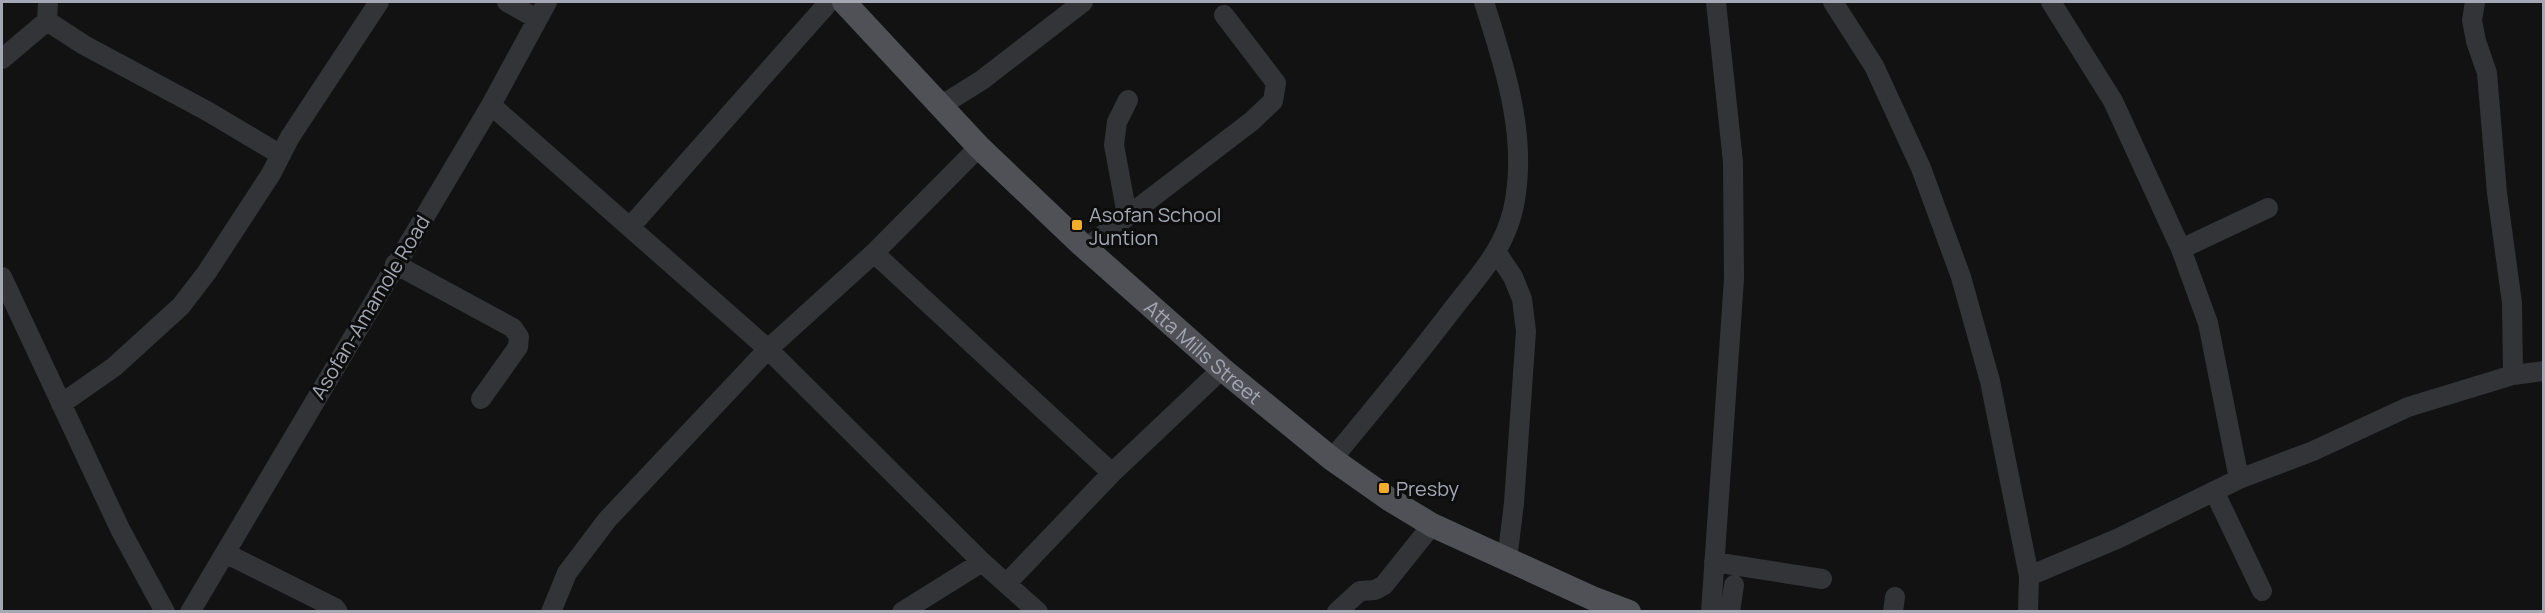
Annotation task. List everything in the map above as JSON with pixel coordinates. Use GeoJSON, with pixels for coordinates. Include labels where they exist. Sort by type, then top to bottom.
{"type":"FeatureCollection","features":[{"type":"Feature","properties":{"kind":"main road","name":"Atta Mills Street"},"geometry":{"type":"LineString","coordinates":[[844,2],[980,147],[1086,248],[1222,369],[1332,459],[1389,500],[1432,525],[1629,612]]}},
{"type":"Feature","properties":{"kind":"street"},"geometry":{"type":"LineString","coordinates":[[61,404],[114,368],[181,306],[253,204],[311,104],[379,2]]}},
{"type":"Feature","properties":{"kind":"street"},"geometry":{"type":"LineString","coordinates":[[507,2],[537,19]]}},
{"type":"Feature","properties":{"kind":"street","name":"Asofan-Amamole Road"},"geometry":{"type":"LineString","coordinates":[[190,612],[491,105],[547,2]]}},
{"type":"Feature","properties":{"kind":"street"},"geometry":{"type":"LineString","coordinates":[[630,227],[829,2]]}},
{"type":"Feature","properties":{"kind":"street"},"geometry":{"type":"LineString","coordinates":[[942,105],[982,80],[1083,2]]}},
{"type":"Feature","properties":{"kind":"street"},"geometry":{"type":"LineString","coordinates":[[1332,459],[1497,253],[1512,211],[1518,172],[1518,136],[1508,78],[1484,2]]}},
{"type":"Feature","properties":{"kind":"street"},"geometry":{"type":"LineString","coordinates":[[1711,612],[1734,279],[1733,162],[1716,2]]}},
{"type":"Feature","properties":{"kind":"street"},"geometry":{"type":"LineString","coordinates":[[1833,2],[1878,76],[1921,168],[1961,276],[1990,381],[2029,576],[2028,612]]}},
{"type":"Feature","properties":{"kind":"street"},"geometry":{"type":"LineString","coordinates":[[2051,2],[2113,100],[2181,249],[2208,322],[2240,479]]}},
{"type":"Feature","properties":{"kind":"street"},"geometry":{"type":"LineString","coordinates":[[2468,3],[2476,41],[2487,73],[2497,193],[2512,303],[2513,375]]}},
{"type":"Feature","properties":{"kind":"street"},"geometry":{"type":"LineString","coordinates":[[2,59],[48,11],[84,45],[207,111],[281,155]]}},
{"type":"Feature","properties":{"kind":"street"},"geometry":{"type":"LineString","coordinates":[[1086,248],[1252,121],[1273,101],[1276,83],[1224,15]]}},
{"type":"Feature","properties":{"kind":"street"},"geometry":{"type":"LineString","coordinates":[[1127,215],[1114,145],[1117,122],[1128,100]]}},
{"type":"Feature","properties":{"kind":"street"},"geometry":{"type":"LineString","coordinates":[[491,105],[768,349],[982,562],[1038,612]]}},
{"type":"Feature","properties":{"kind":"street"},"geometry":{"type":"LineString","coordinates":[[551,612],[567,573],[607,520],[768,349],[874,253],[980,147]]}},
{"type":"Feature","properties":{"kind":"street"},"geometry":{"type":"LineString","coordinates":[[2181,249],[2268,208]]}},
{"type":"Feature","properties":{"kind":"street"},"geometry":{"type":"LineString","coordinates":[[874,253],[1112,473]]}},
{"type":"Feature","properties":{"kind":"street"},"geometry":{"type":"LineString","coordinates":[[1497,253],[1513,277],[1522,299],[1526,332],[1515,495],[1507,560]]}},
{"type":"Feature","properties":{"kind":"street"},"geometry":{"type":"LineString","coordinates":[[395,264],[513,328],[519,337],[518,347],[481,399]]}},
{"type":"Feature","properties":{"kind":"street"},"geometry":{"type":"LineString","coordinates":[[2,278],[120,529],[165,612]]}},
{"type":"Feature","properties":{"kind":"street"},"geometry":{"type":"LineString","coordinates":[[1007,583],[1112,473],[1222,369]]}},
{"type":"Feature","properties":{"kind":"street"},"geometry":{"type":"LineString","coordinates":[[2029,576],[2119,538],[2240,479],[2313,451],[2408,407],[2513,375],[2544,371]]}},
{"type":"Feature","properties":{"kind":"street"},"geometry":{"type":"LineString","coordinates":[[2214,491],[2262,591]]}},
{"type":"Feature","properties":{"kind":"street"},"geometry":{"type":"LineString","coordinates":[[1337,612],[1360,591],[1374,590],[1384,585],[1432,525]]}},
{"type":"Feature","properties":{"kind":"street"},"geometry":{"type":"LineString","coordinates":[[225,553],[335,608],[338,612]]}},
{"type":"Feature","properties":{"kind":"street"},"geometry":{"type":"LineString","coordinates":[[903,612],[982,562]]}},
{"type":"Feature","properties":{"kind":"street"},"geometry":{"type":"LineString","coordinates":[[1714,562],[1822,579]]}},
{"type":"Feature","properties":{"kind":"street"},"geometry":{"type":"LineString","coordinates":[[1730,612],[1734,585]]}},
{"type":"Feature","properties":{"kind":"place","name":"Asofan School Juntion"},"geometry":{"type":"Point","coordinates":[1077,225]}},
{"type":"Feature","properties":{"kind":"place","name":"Presby"},"geometry":{"type":"Point","coordinates":[1384,488]}}]}
